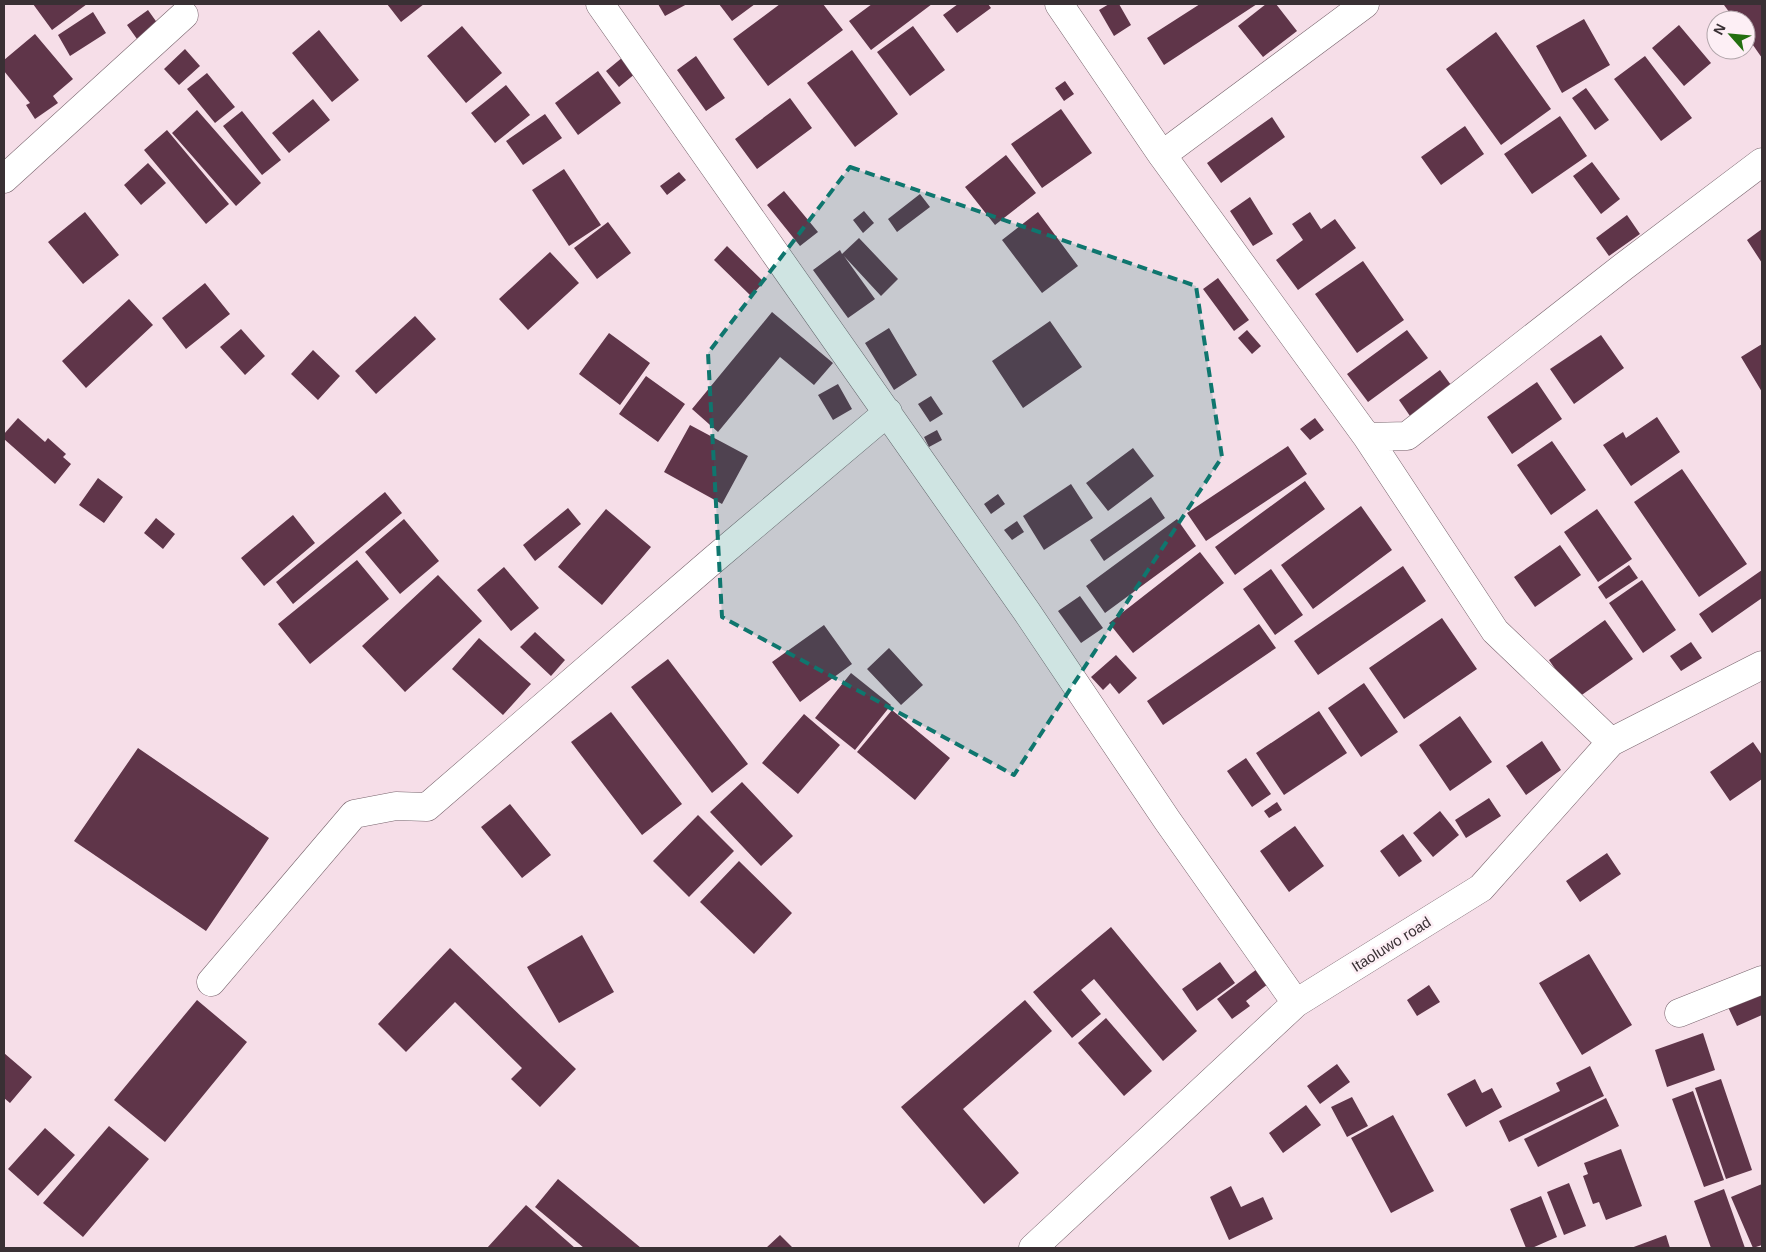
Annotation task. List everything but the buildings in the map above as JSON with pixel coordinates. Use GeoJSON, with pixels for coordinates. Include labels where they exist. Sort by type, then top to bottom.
{"type":"FeatureCollection","features":[{"type":"Feature","properties":{"kind":"street"},"geometry":{"type":"LineString","coordinates":[[600,4],[888,412],[1027,612],[1167,820],[1296,1003]]}},
{"type":"Feature","properties":{"kind":"street"},"geometry":{"type":"LineString","coordinates":[[1059,4],[1162,155],[1367,437],[1496,631],[1611,742]]}},
{"type":"Feature","properties":{"kind":"street"},"geometry":{"type":"LineString","coordinates":[[1162,155],[1365,4]]}},
{"type":"Feature","properties":{"kind":"street"},"geometry":{"type":"LineString","coordinates":[[4,179],[185,7]]}},
{"type":"Feature","properties":{"kind":"street"},"geometry":{"type":"LineString","coordinates":[[1367,437],[1407,436],[1623,267],[1762,162]]}},
{"type":"Feature","properties":{"kind":"street"},"geometry":{"type":"LineString","coordinates":[[211,982],[354,814],[396,806],[427,807],[888,412]]}},
{"type":"Feature","properties":{"kind":"street","name":"Itaoluwo road"},"geometry":{"type":"LineString","coordinates":[[1033,1248],[1296,1003],[1481,888],[1611,742],[1762,665]]}},
{"type":"Feature","properties":{"kind":"street"},"geometry":{"type":"LineString","coordinates":[[1679,1013],[1762,980]]}},
{"type":"Feature","properties":{"kind":"highlighted area"},"geometry":{"type":"Polygon","coordinates":[[[850,167],[1196,286],[1222,457],[1014,775],[722,617],[708,353],[850,167]]]}}]}
